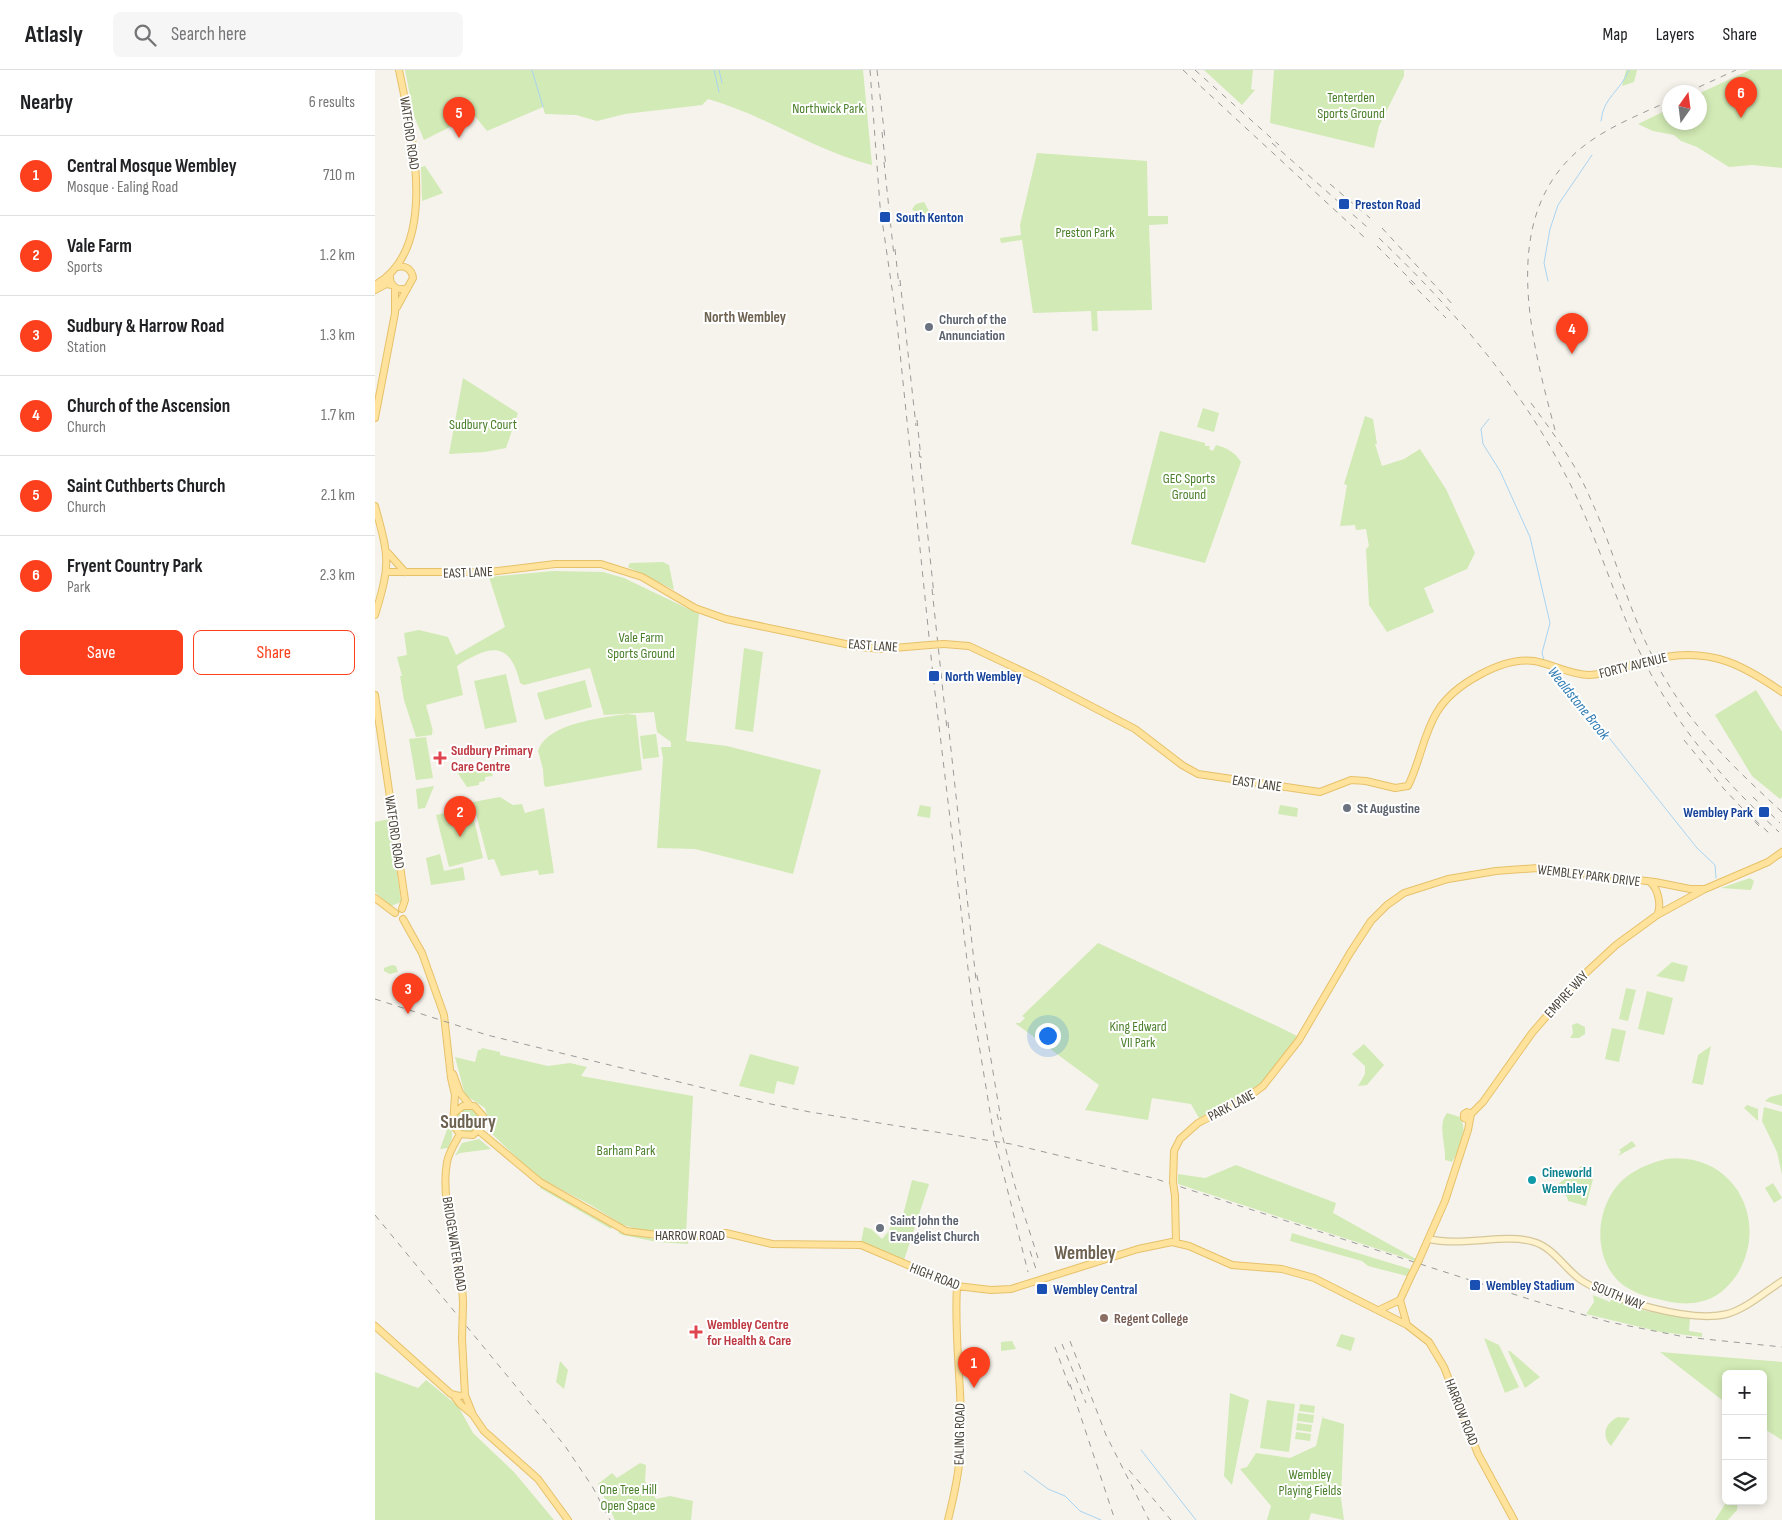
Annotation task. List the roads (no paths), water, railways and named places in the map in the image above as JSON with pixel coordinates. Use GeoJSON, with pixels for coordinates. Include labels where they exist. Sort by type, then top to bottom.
{"type":"FeatureCollection","features":[{"type":"Feature","properties":{"kind":"main road","name":"WATFORD ROAD"},"geometry":{"type":"LineString","coordinates":[[397,267],[404,256],[414,215],[416,167],[399,70]]}},
{"type":"Feature","properties":{"kind":"main road","name":"WATFORD ROAD"},"geometry":{"type":"LineString","coordinates":[[404,256],[406,267]]}},
{"type":"Feature","properties":{"kind":"main road"},"geometry":{"type":"LineString","coordinates":[[375,285],[390,275],[397,267],[406,267],[410,270],[413,278],[396,309]]}},
{"type":"Feature","properties":{"kind":"main road"},"geometry":{"type":"LineString","coordinates":[[375,418],[396,309],[394,286],[390,275]]}},
{"type":"Feature","properties":{"kind":"main road"},"geometry":{"type":"LineString","coordinates":[[375,290],[386,284],[407,288]]}},
{"type":"Feature","properties":{"kind":"main road"},"geometry":{"type":"LineString","coordinates":[[375,506],[387,552],[387,572],[375,615]]}},
{"type":"Feature","properties":{"kind":"main road"},"geometry":{"type":"LineString","coordinates":[[384,586],[405,572],[387,552]]}},
{"type":"Feature","properties":{"kind":"main road","name":"EAST LANE"},"geometry":{"type":"LineString","coordinates":[[387,572],[489,572],[555,564],[601,564],[642,577],[695,608],[726,619],[860,647],[883,649],[944,644],[969,646],[1135,729],[1196,773],[1307,791],[1320,792],[1337,786]]}},
{"type":"Feature","properties":{"kind":"main road","name":"FORTY AVENUE"},"geometry":{"type":"LineString","coordinates":[[1337,786],[1351,780],[1366,780],[1395,788],[1408,786],[1415,771],[1426,734],[1436,713],[1450,694],[1467,682],[1518,660],[1546,664],[1591,675],[1665,656],[1685,653],[1713,656],[1752,672],[1782,692]]}},
{"type":"Feature","properties":{"kind":"main road","name":"WATFORD ROAD"},"geometry":{"type":"LineString","coordinates":[[375,696],[405,900],[402,908]]}},
{"type":"Feature","properties":{"kind":"main road","name":"WEMBLEY PARK DRIVE"},"geometry":{"type":"LineString","coordinates":[[1350,953],[1371,921],[1387,905],[1417,887],[1448,879],[1496,871],[1539,868],[1650,882],[1681,888],[1705,889],[1768,862],[1781,853]]}},
{"type":"Feature","properties":{"kind":"main road","name":"WEMBLEY PARK DRIVE"},"geometry":{"type":"LineString","coordinates":[[1650,882],[1659,904],[1657,915]]}},
{"type":"Feature","properties":{"kind":"main road","name":"WEMBLEY PARK DRIVE"},"geometry":{"type":"LineString","coordinates":[[1656,893],[1662,885]]}},
{"type":"Feature","properties":{"kind":"main road"},"geometry":{"type":"LineString","coordinates":[[1681,888],[1685,892],[1685,900]]}},
{"type":"Feature","properties":{"kind":"main road","name":"EMPIRE WAY"},"geometry":{"type":"LineString","coordinates":[[1400,1300],[1445,1201],[1468,1130],[1469,1117],[1483,1102],[1537,1026],[1577,981],[1617,945],[1657,915],[1705,889]]}},
{"type":"Feature","properties":{"kind":"main road"},"geometry":{"type":"LineString","coordinates":[[375,898],[395,913],[397,918],[403,918]]}},
{"type":"Feature","properties":{"kind":"main road"},"geometry":{"type":"LineString","coordinates":[[1659,904],[1667,909]]}},
{"type":"Feature","properties":{"kind":"main road"},"geometry":{"type":"LineString","coordinates":[[395,913],[398,909],[402,908],[406,913],[403,918]]}},
{"type":"Feature","properties":{"kind":"main road"},"geometry":{"type":"LineString","coordinates":[[403,918],[422,953],[444,1015],[449,1060],[455,1094],[453,1125],[460,1134],[469,1136],[479,1131],[483,1123],[483,1116],[460,1093],[449,1060]]}},
{"type":"Feature","properties":{"kind":"main road","name":"PARK LANE"},"geometry":{"type":"LineString","coordinates":[[1176,1242],[1173,1182],[1174,1152],[1180,1140],[1198,1122],[1263,1086],[1299,1040],[1350,953]]}},
{"type":"Feature","properties":{"kind":"main road"},"geometry":{"type":"LineString","coordinates":[[454,1113],[463,1106],[470,1105]]}},
{"type":"Feature","properties":{"kind":"main road","name":"HARROW ROAD"},"geometry":{"type":"LineString","coordinates":[[479,1131],[539,1182],[626,1231],[680,1238],[726,1233],[769,1244],[861,1245],[871,1249]]}},
{"type":"Feature","properties":{"kind":"main road","name":"BRIDGEWATER ROAD"},"geometry":{"type":"LineString","coordinates":[[460,1134],[447,1161],[445,1179],[462,1280],[462,1339],[465,1395],[473,1415],[484,1431],[538,1479],[568,1520]]}},
{"type":"Feature","properties":{"kind":"main road","name":"SOUTH WAY"},"geometry":{"type":"LineString","coordinates":[[1429,1239],[1477,1241],[1521,1239],[1533,1242],[1549,1250],[1582,1280],[1598,1288],[1647,1307],[1699,1316],[1733,1312],[1781,1283]]}},
{"type":"Feature","properties":{"kind":"main road","name":"HARROW ROAD"},"geometry":{"type":"LineString","coordinates":[[1176,1242],[1232,1264],[1282,1269],[1308,1275],[1407,1324],[1423,1336],[1438,1357],[1478,1454],[1514,1520]]}},
{"type":"Feature","properties":{"kind":"main road","name":"HIGH ROAD"},"geometry":{"type":"LineString","coordinates":[[871,1249],[957,1286],[1006,1290],[1138,1249],[1176,1242]]}},
{"type":"Feature","properties":{"kind":"main road","name":"EALING ROAD"},"geometry":{"type":"LineString","coordinates":[[948,1520],[957,1481],[961,1428],[956,1330],[957,1286]]}},
{"type":"Feature","properties":{"kind":"main road"},"geometry":{"type":"LineString","coordinates":[[1379,1310],[1400,1300],[1407,1324]]}},
{"type":"Feature","properties":{"kind":"main road","name":"BRIDGEWATER ROAD"},"geometry":{"type":"LineString","coordinates":[[375,1326],[473,1415]]}},
{"type":"Feature","properties":{"kind":"main road"},"geometry":{"type":"LineString","coordinates":[[454,1396],[465,1395]]}},
{"type":"Feature","properties":{"kind":"waterway"},"geometry":{"type":"LineString","coordinates":[[532,70],[543,107]]}},
{"type":"Feature","properties":{"kind":"waterway"},"geometry":{"type":"LineString","coordinates":[[714,70],[719,92]]}},
{"type":"Feature","properties":{"kind":"waterway"},"geometry":{"type":"LineString","coordinates":[[719,70],[722,83]]}},
{"type":"Feature","properties":{"kind":"waterway","name":"Wealdstone Brook"},"geometry":{"type":"LineString","coordinates":[[1601,121],[1605,106],[1629,70]]}},
{"type":"Feature","properties":{"kind":"waterway","name":"Wealdstone Brook"},"geometry":{"type":"LineString","coordinates":[[1548,281],[1544,263],[1550,229],[1558,205],[1592,155]]}},
{"type":"Feature","properties":{"kind":"waterway","name":"Wealdstone Brook"},"geometry":{"type":"LineString","coordinates":[[1489,419],[1481,429],[1483,444],[1500,471],[1530,537],[1550,623],[1542,653],[1544,660]]}},
{"type":"Feature","properties":{"kind":"waterway","name":"Wealdstone Brook"},"geometry":{"type":"LineString","coordinates":[[1549,667],[1563,680],[1697,848],[1715,865],[1716,878]]}},
{"type":"Feature","properties":{"kind":"waterway"},"geometry":{"type":"LineString","coordinates":[[1141,1450],[1196,1520]]}},
{"type":"Feature","properties":{"kind":"waterway"},"geometry":{"type":"LineString","coordinates":[[1024,1471],[1048,1489],[1065,1496],[1080,1511],[1101,1520]]}},
{"type":"Feature","properties":{"kind":"railway"},"geometry":{"type":"LineString","coordinates":[[870,70],[880,206],[897,323],[933,676],[972,1002],[994,1136],[1028,1272]]}},
{"type":"Feature","properties":{"kind":"railway"},"geometry":{"type":"LineString","coordinates":[[877,70],[885,138]]}},
{"type":"Feature","properties":{"kind":"railway"},"geometry":{"type":"LineString","coordinates":[[1183,70],[1364,237]]}},
{"type":"Feature","properties":{"kind":"railway"},"geometry":{"type":"LineString","coordinates":[[1195,70],[1279,145]]}},
{"type":"Feature","properties":{"kind":"railway"},"geometry":{"type":"LineString","coordinates":[[1703,85],[1736,70]]}},
{"type":"Feature","properties":{"kind":"railway"},"geometry":{"type":"LineString","coordinates":[[1555,430],[1537,357],[1530,318],[1528,279],[1530,241],[1539,205],[1557,173],[1585,145],[1615,126],[1662,104]]}},
{"type":"Feature","properties":{"kind":"railway"},"geometry":{"type":"LineString","coordinates":[[882,132],[886,167]]}},
{"type":"Feature","properties":{"kind":"railway"},"geometry":{"type":"LineString","coordinates":[[1272,143],[1367,227]]}},
{"type":"Feature","properties":{"kind":"railway"},"geometry":{"type":"LineString","coordinates":[[884,162],[894,256]]}},
{"type":"Feature","properties":{"kind":"railway"},"geometry":{"type":"LineString","coordinates":[[1330,184],[1370,218]]}},
{"type":"Feature","properties":{"kind":"railway"},"geometry":{"type":"LineString","coordinates":[[1382,228],[1455,307]]}},
{"type":"Feature","properties":{"kind":"railway"},"geometry":{"type":"LineString","coordinates":[[1379,238],[1457,319],[1482,348],[1527,409],[1547,441],[1575,495],[1594,537],[1636,644],[1664,697],[1680,721],[1717,768],[1736,790],[1779,832]]}},
{"type":"Feature","properties":{"kind":"railway"},"geometry":{"type":"LineString","coordinates":[[1377,246],[1416,285]]}},
{"type":"Feature","properties":{"kind":"railway"},"geometry":{"type":"LineString","coordinates":[[895,249],[899,286]]}},
{"type":"Feature","properties":{"kind":"railway"},"geometry":{"type":"LineString","coordinates":[[900,280],[916,426]]}},
{"type":"Feature","properties":{"kind":"railway"},"geometry":{"type":"LineString","coordinates":[[1409,281],[1446,318]]}},
{"type":"Feature","properties":{"kind":"railway"},"geometry":{"type":"LineString","coordinates":[[1531,403],[1579,474],[1607,540],[1636,620],[1667,682],[1695,723],[1711,742],[1744,777],[1782,812]]}},
{"type":"Feature","properties":{"kind":"railway"},"geometry":{"type":"LineString","coordinates":[[917,420],[921,458]]}},
{"type":"Feature","properties":{"kind":"railway"},"geometry":{"type":"LineString","coordinates":[[919,451],[934,595]]}},
{"type":"Feature","properties":{"kind":"railway"},"geometry":{"type":"LineString","coordinates":[[932,589],[947,729]]}},
{"type":"Feature","properties":{"kind":"railway"},"geometry":{"type":"LineString","coordinates":[[948,722],[976,980]]}},
{"type":"Feature","properties":{"kind":"railway"},"geometry":{"type":"LineString","coordinates":[[1684,740],[1724,789],[1759,826]]}},
{"type":"Feature","properties":{"kind":"railway"},"geometry":{"type":"LineString","coordinates":[[1753,797],[1780,823]]}},
{"type":"Feature","properties":{"kind":"railway"},"geometry":{"type":"LineString","coordinates":[[1755,820],[1769,833]]}},
{"type":"Feature","properties":{"kind":"railway"},"geometry":{"type":"LineString","coordinates":[[977,975],[1001,1120]]}},
{"type":"Feature","properties":{"kind":"railway"},"geometry":{"type":"LineString","coordinates":[[375,999],[487,1035],[761,1102],[810,1112],[1011,1144],[1153,1178],[1535,1301],[1609,1322],[1685,1337],[1782,1347]]}},
{"type":"Feature","properties":{"kind":"railway"},"geometry":{"type":"LineString","coordinates":[[997,1114],[1015,1186],[1038,1258]]}},
{"type":"Feature","properties":{"kind":"railway"},"geometry":{"type":"LineString","coordinates":[[375,1215],[565,1446],[592,1486],[610,1520]]}},
{"type":"Feature","properties":{"kind":"railway"},"geometry":{"type":"LineString","coordinates":[[1030,1251],[1036,1269]]}},
{"type":"Feature","properties":{"kind":"railway"},"geometry":{"type":"LineString","coordinates":[[1070,1341],[1106,1435],[1149,1520]]}},
{"type":"Feature","properties":{"kind":"railway"},"geometry":{"type":"LineString","coordinates":[[1062,1344],[1086,1403]]}},
{"type":"Feature","properties":{"kind":"railway"},"geometry":{"type":"LineString","coordinates":[[1055,1347],[1071,1391]]}},
{"type":"Feature","properties":{"kind":"railway"},"geometry":{"type":"LineString","coordinates":[[1070,1384],[1115,1520]]}},
{"type":"Feature","properties":{"kind":"railway"},"geometry":{"type":"LineString","coordinates":[[1129,1470],[1171,1520]]}},
{"type":"Feature","properties":{"kind":"place","name":"Fryent Country Park"},"geometry":{"type":"Point","coordinates":[1741,118]}},
{"type":"Feature","properties":{"kind":"place","name":"Saint Cuthberts Church"},"geometry":{"type":"Point","coordinates":[459,138]}},
{"type":"Feature","properties":{"kind":"place","name":"Preston Road"},"geometry":{"type":"Point","coordinates":[1344,204]}},
{"type":"Feature","properties":{"kind":"place","name":"South Kenton"},"geometry":{"type":"Point","coordinates":[885,217]}},
{"type":"Feature","properties":{"kind":"place","name":"Church of the Annunciation"},"geometry":{"type":"Point","coordinates":[929,327]}},
{"type":"Feature","properties":{"kind":"place","name":"Church of the Ascension"},"geometry":{"type":"Point","coordinates":[1572,354]}},
{"type":"Feature","properties":{"kind":"place","name":"North Wembley"},"geometry":{"type":"Point","coordinates":[934,676]}},
{"type":"Feature","properties":{"kind":"place","name":"Sudbury Primary Care Centre"},"geometry":{"type":"Point","coordinates":[440,758]}},
{"type":"Feature","properties":{"kind":"place","name":"St Augustine"},"geometry":{"type":"Point","coordinates":[1347,808]}},
{"type":"Feature","properties":{"kind":"place","name":"Wembley Park"},"geometry":{"type":"Point","coordinates":[1764,812]}},
{"type":"Feature","properties":{"kind":"place","name":"Vale Farm"},"geometry":{"type":"Point","coordinates":[460,837]}},
{"type":"Feature","properties":{"kind":"place","name":"Sudbury & Harrow Road"},"geometry":{"type":"Point","coordinates":[408,1014]}},
{"type":"Feature","properties":{"kind":"place","name":"Cineworld Wembley"},"geometry":{"type":"Point","coordinates":[1532,1180]}},
{"type":"Feature","properties":{"kind":"place","name":"Saint John the Evangelist Church"},"geometry":{"type":"Point","coordinates":[880,1228]}},
{"type":"Feature","properties":{"kind":"place","name":"Wembley Stadium"},"geometry":{"type":"Point","coordinates":[1475,1285]}},
{"type":"Feature","properties":{"kind":"place","name":"Wembley Central"},"geometry":{"type":"Point","coordinates":[1042,1289]}},
{"type":"Feature","properties":{"kind":"place","name":"Regent College"},"geometry":{"type":"Point","coordinates":[1104,1318]}},
{"type":"Feature","properties":{"kind":"place","name":"Wembley Centre for Health & Care"},"geometry":{"type":"Point","coordinates":[696,1332]}},
{"type":"Feature","properties":{"kind":"place","name":"Central Mosque Wembley"},"geometry":{"type":"Point","coordinates":[974,1388]}},
{"type":"Feature","properties":{"kind":"district","name":"North Wembley"},"geometry":{"type":"Point","coordinates":[745,317]}},
{"type":"Feature","properties":{"kind":"district","name":"Sudbury"},"geometry":{"type":"Point","coordinates":[468,1121]}},
{"type":"Feature","properties":{"kind":"district","name":"Wembley"},"geometry":{"type":"Point","coordinates":[1085,1252]}},
{"type":"Feature","properties":{"kind":"park label","name":"Tenterden Sports Ground"},"geometry":{"type":"Point","coordinates":[1351,106]}},
{"type":"Feature","properties":{"kind":"park label","name":"Northwick Park"},"geometry":{"type":"Point","coordinates":[828,108]}},
{"type":"Feature","properties":{"kind":"park label","name":"Preston Park"},"geometry":{"type":"Point","coordinates":[1085,232]}},
{"type":"Feature","properties":{"kind":"park label","name":"Sudbury Court"},"geometry":{"type":"Point","coordinates":[483,424]}},
{"type":"Feature","properties":{"kind":"park label","name":"GEC Sports Ground"},"geometry":{"type":"Point","coordinates":[1189,486]}},
{"type":"Feature","properties":{"kind":"park label","name":"Vale Farm Sports Ground"},"geometry":{"type":"Point","coordinates":[641,646]}},
{"type":"Feature","properties":{"kind":"park label","name":"King Edward VII Park"},"geometry":{"type":"Point","coordinates":[1138,1034]}},
{"type":"Feature","properties":{"kind":"park label","name":"Barham Park"},"geometry":{"type":"Point","coordinates":[626,1150]}},
{"type":"Feature","properties":{"kind":"park label","name":"Wembley Playing Fields"},"geometry":{"type":"Point","coordinates":[1310,1482]}},
{"type":"Feature","properties":{"kind":"park label","name":"One Tree Hill Open Space"},"geometry":{"type":"Point","coordinates":[628,1498]}}]}
